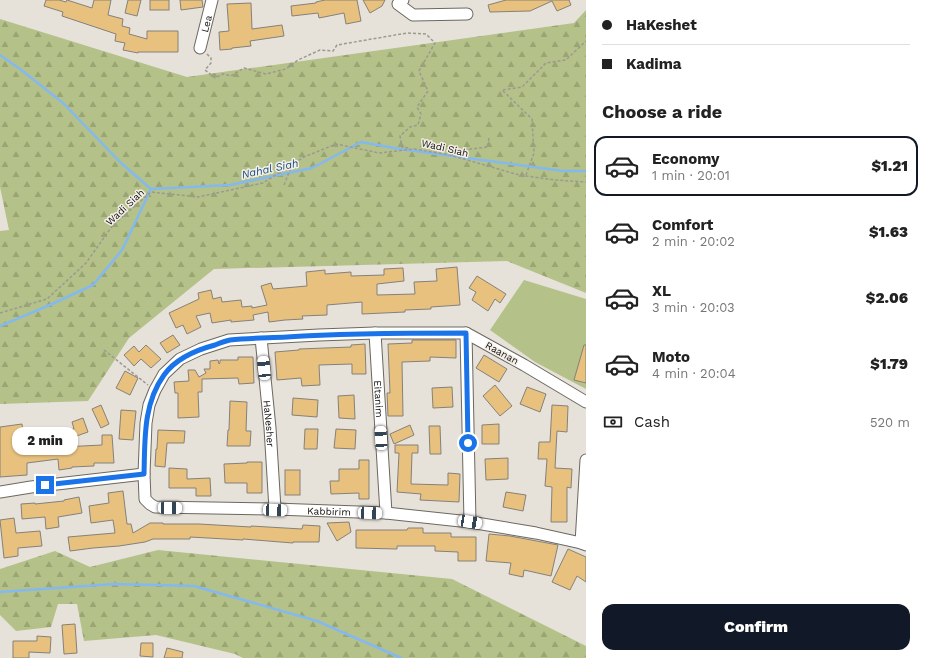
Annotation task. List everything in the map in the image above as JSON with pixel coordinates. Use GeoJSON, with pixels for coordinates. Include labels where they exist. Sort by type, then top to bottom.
{"type":"FeatureCollection","features":[{"type":"Feature","properties":{"kind":"street","name":"Lea"},"geometry":{"type":"LineString","coordinates":[[201,50],[212,0]]}},
{"type":"Feature","properties":{"kind":"street"},"geometry":{"type":"LineString","coordinates":[[400,2],[413,15],[467,14]]}},
{"type":"Feature","properties":{"kind":"street","name":"Raanan"},"geometry":{"type":"LineString","coordinates":[[144,474],[146,423],[149,405],[164,374],[180,359],[201,349],[229,340],[375,333],[466,333],[586,402]]}},
{"type":"Feature","properties":{"kind":"street","name":"Eitanim"},"geometry":{"type":"LineString","coordinates":[[375,333],[386,514]]}},
{"type":"Feature","properties":{"kind":"street"},"geometry":{"type":"LineString","coordinates":[[466,333],[470,522]]}},
{"type":"Feature","properties":{"kind":"street","name":"HaNesher"},"geometry":{"type":"LineString","coordinates":[[261,338],[270,428],[275,510]]}},
{"type":"Feature","properties":{"kind":"street"},"geometry":{"type":"LineString","coordinates":[[584,544],[586,460]]}},
{"type":"Feature","properties":{"kind":"street"},"geometry":{"type":"LineString","coordinates":[[0,492],[31,486],[144,474]]}},
{"type":"Feature","properties":{"kind":"street","name":"Kabbirim"},"geometry":{"type":"LineString","coordinates":[[144,474],[145,499],[155,507],[386,514],[470,522],[536,533],[584,544]]}},
{"type":"Feature","properties":{"kind":"path"},"geometry":{"type":"LineString","coordinates":[[201,50],[211,58],[211,63],[205,70],[215,78],[222,74],[231,76],[244,68],[266,74],[286,69],[298,60],[320,50],[333,51],[337,45],[407,33],[426,34],[435,43],[419,71],[428,91],[417,107],[421,114],[418,125],[410,127],[400,136],[402,147],[410,149]]}},
{"type":"Feature","properties":{"kind":"path"},"geometry":{"type":"LineString","coordinates":[[526,176],[534,153],[532,120],[502,90],[522,86],[546,62],[566,60],[586,41]]}},
{"type":"Feature","properties":{"kind":"path"},"geometry":{"type":"LineString","coordinates":[[450,155],[471,149],[488,147],[489,137]]}},
{"type":"Feature","properties":{"kind":"path","name":"Wadi Siah"},"geometry":{"type":"LineString","coordinates":[[0,313],[47,299],[86,263],[113,225],[151,192],[198,197],[263,183],[304,157],[336,144],[379,153],[414,148],[450,155],[526,176],[586,182]]}},
{"type":"Feature","properties":{"kind":"path"},"geometry":{"type":"LineString","coordinates":[[284,186],[293,164]]}},
{"type":"Feature","properties":{"kind":"path"},"geometry":{"type":"LineString","coordinates":[[104,350],[155,390]]}},
{"type":"Feature","properties":{"kind":"green space"},"geometry":{"type":"Polygon","coordinates":[[[586,10],[586,293],[507,261],[214,269],[129,338],[88,401],[0,404],[0,231],[9,230],[0,187],[0,19],[187,77],[574,23],[586,10]]]}},
{"type":"Feature","properties":{"kind":"green space"},"geometry":{"type":"Polygon","coordinates":[[[524,280],[586,299],[586,389],[535,362],[490,330],[524,280]]]}},
{"type":"Feature","properties":{"kind":"green space"},"geometry":{"type":"Polygon","coordinates":[[[158,550],[452,579],[586,646],[586,658],[243,658],[235,654],[156,635],[84,641],[77,604],[58,604],[51,627],[16,631],[0,615],[0,569],[55,551],[90,567],[158,550]]]}},
{"type":"Feature","properties":{"kind":"building"},"geometry":{"type":"Polygon","coordinates":[[[46,0],[59,0],[66,2],[67,0],[92,8],[94,0],[111,0],[108,15],[123,19],[122,26],[130,28],[129,34],[147,39],[147,31],[178,31],[178,52],[138,53],[123,50],[125,43],[115,41],[116,34],[62,16],[63,12],[44,6],[46,0]]]}},
{"type":"Feature","properties":{"kind":"building"},"geometry":{"type":"Polygon","coordinates":[[[128,0],[141,0],[137,16],[125,13],[128,0]]]}},
{"type":"Feature","properties":{"kind":"building"},"geometry":{"type":"Polygon","coordinates":[[[150,0],[169,0],[169,10],[150,10],[150,0]]]}},
{"type":"Feature","properties":{"kind":"building"},"geometry":{"type":"Polygon","coordinates":[[[180,0],[202,0],[203,7],[181,10],[180,0]]]}},
{"type":"Feature","properties":{"kind":"building"},"geometry":{"type":"Polygon","coordinates":[[[325,0],[357,0],[361,21],[346,24],[344,13],[319,18],[318,13],[292,16],[291,6],[316,3],[325,0]]]}},
{"type":"Feature","properties":{"kind":"building"},"geometry":{"type":"Polygon","coordinates":[[[363,0],[385,0],[382,6],[370,13],[363,0]]]}},
{"type":"Feature","properties":{"kind":"building"},"geometry":{"type":"Polygon","coordinates":[[[506,0],[569,0],[571,5],[557,11],[552,1],[530,11],[490,12],[488,5],[506,0]]]}},
{"type":"Feature","properties":{"kind":"building"},"geometry":{"type":"Polygon","coordinates":[[[251,3],[252,29],[282,25],[284,36],[250,41],[251,46],[220,50],[219,32],[229,31],[227,4],[251,3]]]}},
{"type":"Feature","properties":{"kind":"building"},"geometry":{"type":"Polygon","coordinates":[[[457,267],[460,305],[431,307],[431,309],[405,310],[405,312],[362,314],[362,302],[327,305],[327,315],[302,316],[303,319],[269,322],[268,312],[253,315],[254,320],[231,322],[231,320],[212,323],[210,313],[196,316],[201,327],[187,334],[183,325],[176,328],[169,313],[199,299],[198,293],[211,290],[213,299],[221,297],[222,302],[241,300],[242,307],[252,306],[252,308],[267,305],[261,286],[271,283],[273,289],[307,286],[306,272],[325,270],[325,274],[351,272],[351,276],[384,275],[384,269],[403,268],[404,281],[377,284],[377,295],[415,294],[414,282],[437,281],[436,269],[457,267]]]}},
{"type":"Feature","properties":{"kind":"building"},"geometry":{"type":"Polygon","coordinates":[[[477,276],[506,294],[500,303],[495,299],[488,311],[472,300],[476,292],[469,288],[477,276]]]}},
{"type":"Feature","properties":{"kind":"building"},"geometry":{"type":"Polygon","coordinates":[[[173,335],[180,345],[167,353],[160,343],[173,335]]]}},
{"type":"Feature","properties":{"kind":"building"},"geometry":{"type":"Polygon","coordinates":[[[412,340],[456,340],[456,358],[430,357],[430,361],[402,362],[403,416],[388,416],[387,393],[390,393],[388,344],[412,343],[412,340]]]}},
{"type":"Feature","properties":{"kind":"building"},"geometry":{"type":"Polygon","coordinates":[[[365,344],[366,374],[352,374],[352,364],[319,365],[320,385],[302,386],[301,378],[277,380],[275,352],[299,349],[351,347],[351,345],[365,344]]]}},
{"type":"Feature","properties":{"kind":"building"},"geometry":{"type":"Polygon","coordinates":[[[146,345],[161,359],[151,368],[141,359],[134,366],[124,355],[134,346],[139,352],[146,345]]]}},
{"type":"Feature","properties":{"kind":"building"},"geometry":{"type":"Polygon","coordinates":[[[584,345],[586,345],[586,383],[574,380],[584,345]]]}},
{"type":"Feature","properties":{"kind":"building"},"geometry":{"type":"Polygon","coordinates":[[[484,355],[507,369],[499,382],[476,368],[484,355]]]}},
{"type":"Feature","properties":{"kind":"building"},"geometry":{"type":"Polygon","coordinates":[[[238,357],[253,357],[254,383],[239,384],[238,378],[202,379],[202,392],[198,392],[199,417],[178,418],[178,393],[175,393],[174,382],[189,381],[188,370],[195,370],[199,377],[206,373],[204,369],[210,369],[210,361],[218,360],[219,364],[220,360],[238,360],[238,357]]]}},
{"type":"Feature","properties":{"kind":"building"},"geometry":{"type":"Polygon","coordinates":[[[125,371],[138,378],[130,395],[116,388],[125,371]]]}},
{"type":"Feature","properties":{"kind":"building"},"geometry":{"type":"Polygon","coordinates":[[[495,385],[512,406],[500,416],[483,396],[495,385]]]}},
{"type":"Feature","properties":{"kind":"building"},"geometry":{"type":"Polygon","coordinates":[[[452,387],[453,407],[433,408],[432,388],[452,387]]]}},
{"type":"Feature","properties":{"kind":"building"},"geometry":{"type":"Polygon","coordinates":[[[527,387],[546,394],[540,412],[520,404],[527,387]]]}},
{"type":"Feature","properties":{"kind":"building"},"geometry":{"type":"Polygon","coordinates":[[[354,395],[355,419],[339,418],[338,396],[354,395]]]}},
{"type":"Feature","properties":{"kind":"building"},"geometry":{"type":"Polygon","coordinates":[[[293,398],[318,400],[317,417],[292,415],[293,398]]]}},
{"type":"Feature","properties":{"kind":"building"},"geometry":{"type":"Polygon","coordinates":[[[230,401],[247,402],[246,431],[251,431],[250,446],[227,446],[230,401]]]}},
{"type":"Feature","properties":{"kind":"building"},"geometry":{"type":"Polygon","coordinates":[[[101,405],[109,424],[101,428],[92,409],[101,405]]]}},
{"type":"Feature","properties":{"kind":"building"},"geometry":{"type":"Polygon","coordinates":[[[552,405],[568,406],[567,432],[557,431],[555,468],[572,469],[571,488],[567,487],[567,522],[551,522],[552,487],[545,486],[547,459],[538,459],[539,442],[550,442],[552,405]]]}},
{"type":"Feature","properties":{"kind":"building"},"geometry":{"type":"Polygon","coordinates":[[[121,410],[136,411],[133,440],[119,439],[121,410]]]}},
{"type":"Feature","properties":{"kind":"building"},"geometry":{"type":"Polygon","coordinates":[[[83,418],[88,432],[42,448],[102,445],[102,435],[112,435],[114,463],[94,463],[94,466],[72,467],[59,470],[58,459],[27,463],[27,475],[0,477],[0,427],[22,424],[23,433],[45,429],[45,433],[74,429],[72,422],[83,418]]]}},
{"type":"Feature","properties":{"kind":"building"},"geometry":{"type":"Polygon","coordinates":[[[499,424],[499,444],[482,444],[482,425],[499,424]]]}},
{"type":"Feature","properties":{"kind":"building"},"geometry":{"type":"Polygon","coordinates":[[[410,425],[414,435],[394,444],[390,434],[410,425]]]}},
{"type":"Feature","properties":{"kind":"building"},"geometry":{"type":"Polygon","coordinates":[[[429,426],[440,426],[441,454],[430,454],[429,426]]]}},
{"type":"Feature","properties":{"kind":"building"},"geometry":{"type":"Polygon","coordinates":[[[305,429],[318,429],[317,449],[304,449],[305,429]]]}},
{"type":"Feature","properties":{"kind":"building"},"geometry":{"type":"Polygon","coordinates":[[[336,429],[356,430],[355,449],[334,448],[336,429]]]}},
{"type":"Feature","properties":{"kind":"building"},"geometry":{"type":"Polygon","coordinates":[[[158,430],[185,431],[184,443],[167,443],[165,467],[155,466],[158,430]]]}},
{"type":"Feature","properties":{"kind":"building"},"geometry":{"type":"Polygon","coordinates":[[[395,445],[418,445],[418,453],[412,453],[411,484],[448,485],[448,473],[460,474],[459,502],[420,500],[421,494],[397,492],[399,453],[395,453],[395,445]]]}},
{"type":"Feature","properties":{"kind":"building"},"geometry":{"type":"Polygon","coordinates":[[[508,458],[508,479],[486,480],[485,459],[508,458]]]}},
{"type":"Feature","properties":{"kind":"building"},"geometry":{"type":"Polygon","coordinates":[[[359,460],[369,460],[369,499],[359,499],[359,493],[331,494],[330,481],[339,481],[339,469],[359,469],[359,460]]]}},
{"type":"Feature","properties":{"kind":"building"},"geometry":{"type":"Polygon","coordinates":[[[262,462],[262,493],[247,493],[247,483],[225,483],[224,464],[262,462]]]}},
{"type":"Feature","properties":{"kind":"building"},"geometry":{"type":"Polygon","coordinates":[[[169,468],[187,469],[187,479],[210,478],[211,496],[196,496],[196,488],[169,488],[169,468]]]}},
{"type":"Feature","properties":{"kind":"building"},"geometry":{"type":"Polygon","coordinates":[[[285,470],[300,470],[300,495],[285,495],[285,470]]]}},
{"type":"Feature","properties":{"kind":"building"},"geometry":{"type":"Polygon","coordinates":[[[123,491],[127,524],[131,524],[133,533],[150,523],[302,529],[303,525],[320,526],[319,542],[293,543],[190,537],[190,539],[153,539],[145,542],[119,546],[70,551],[68,537],[115,533],[113,520],[91,523],[89,506],[109,503],[108,493],[123,491]]]}},
{"type":"Feature","properties":{"kind":"building"},"geometry":{"type":"Polygon","coordinates":[[[506,492],[526,495],[523,511],[503,507],[506,492]]]}},
{"type":"Feature","properties":{"kind":"building"},"geometry":{"type":"Polygon","coordinates":[[[79,497],[82,513],[58,517],[59,527],[46,529],[45,517],[22,519],[21,504],[64,501],[79,497]]]}},
{"type":"Feature","properties":{"kind":"building"},"geometry":{"type":"Polygon","coordinates":[[[14,518],[16,533],[40,531],[42,546],[18,548],[18,556],[4,558],[0,520],[14,518]]]}},
{"type":"Feature","properties":{"kind":"building"},"geometry":{"type":"Polygon","coordinates":[[[349,522],[351,532],[337,541],[327,523],[349,522]]]}},
{"type":"Feature","properties":{"kind":"building"},"geometry":{"type":"Polygon","coordinates":[[[408,528],[423,528],[423,533],[451,533],[451,537],[476,537],[476,561],[458,561],[458,552],[435,551],[435,546],[397,546],[397,549],[356,548],[356,530],[407,530],[408,528]]]}},
{"type":"Feature","properties":{"kind":"building"},"geometry":{"type":"Polygon","coordinates":[[[489,534],[510,536],[558,545],[551,576],[524,570],[523,577],[509,574],[511,563],[486,561],[489,534]]]}},
{"type":"Feature","properties":{"kind":"building"},"geometry":{"type":"Polygon","coordinates":[[[568,549],[586,557],[586,582],[577,576],[570,590],[552,582],[568,549]]]}},
{"type":"Feature","properties":{"kind":"building"},"geometry":{"type":"Polygon","coordinates":[[[75,624],[77,653],[64,654],[62,625],[75,624]]]}},
{"type":"Feature","properties":{"kind":"building"},"geometry":{"type":"Polygon","coordinates":[[[37,636],[51,637],[50,653],[29,652],[29,658],[13,658],[13,641],[37,641],[37,636]]]}},
{"type":"Feature","properties":{"kind":"building"},"geometry":{"type":"Polygon","coordinates":[[[141,643],[153,643],[153,657],[140,656],[141,643]]]}},
{"type":"Feature","properties":{"kind":"building"},"geometry":{"type":"Polygon","coordinates":[[[167,648],[183,652],[182,658],[164,658],[167,648]]]}},
{"type":"Feature","properties":{"kind":"waterway","name":"Nahal Siah"},"geometry":{"type":"LineString","coordinates":[[0,55],[63,103],[121,163],[151,189],[230,185],[312,168],[361,142],[400,149],[563,171],[586,171]]}},
{"type":"Feature","properties":{"kind":"waterway"},"geometry":{"type":"LineString","coordinates":[[0,326],[93,285],[122,250],[151,189]]}},
{"type":"Feature","properties":{"kind":"waterway"},"geometry":{"type":"LineString","coordinates":[[0,592],[114,584],[194,586],[317,621],[401,658]]}},
{"type":"Feature","properties":{"kind":"route"},"geometry":{"type":"LineString","coordinates":[[45,485],[144,474],[146,423],[149,405],[164,374],[180,359],[201,349],[229,340],[375,333],[466,333],[468,443]]}}]}
